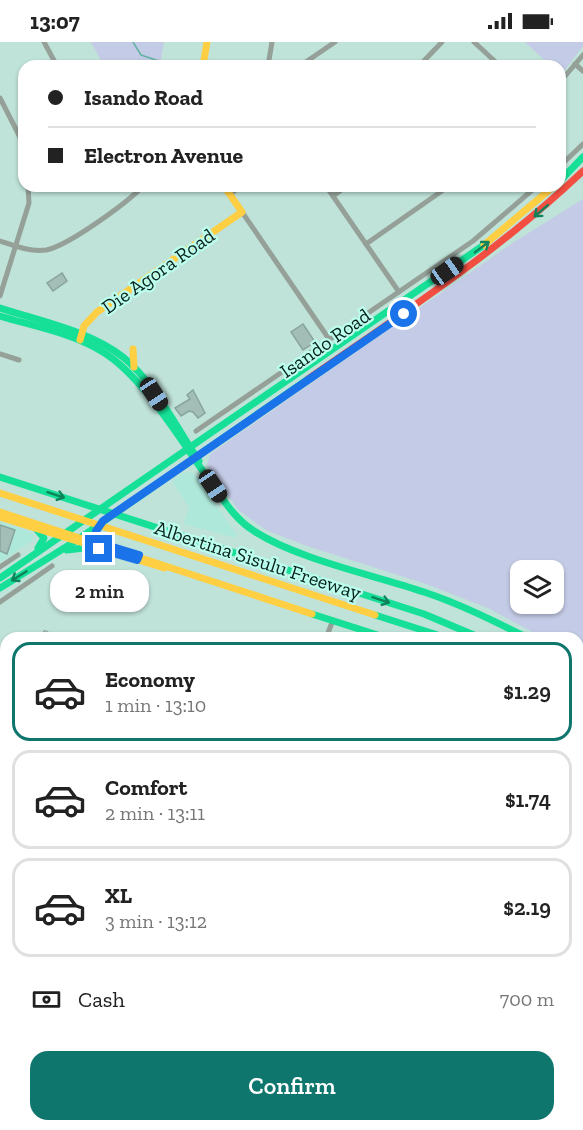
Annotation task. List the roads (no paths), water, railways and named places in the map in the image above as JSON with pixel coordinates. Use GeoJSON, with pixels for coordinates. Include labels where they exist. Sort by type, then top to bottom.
{"type":"FeatureCollection","features":[{"type":"Feature","properties":{"kind":"main road"},"geometry":{"type":"LineString","coordinates":[[204,60],[207,42]]}},
{"type":"Feature","properties":{"kind":"main road"},"geometry":{"type":"LineString","coordinates":[[566,174],[583,157]]}},
{"type":"Feature","properties":{"kind":"main road","name":"Isando Road"},"geometry":{"type":"LineString","coordinates":[[566,186],[583,171]]}},
{"type":"Feature","properties":{"kind":"main road","name":"Isando Road"},"geometry":{"type":"LineString","coordinates":[[0,578],[480,248],[547,192]]}},
{"type":"Feature","properties":{"kind":"main road","name":"Isando Road"},"geometry":{"type":"LineString","coordinates":[[0,588],[80,538],[121,507],[195,459],[488,254],[559,192]]}},
{"type":"Feature","properties":{"kind":"main road"},"geometry":{"type":"LineString","coordinates":[[230,194],[242,212]]}},
{"type":"Feature","properties":{"kind":"main road","name":"Die Agora Road"},"geometry":{"type":"LineString","coordinates":[[80,338],[84,326],[97,312],[242,212]]}},
{"type":"Feature","properties":{"kind":"main road"},"geometry":{"type":"LineString","coordinates":[[0,308],[22,319],[110,349],[135,369],[237,517],[268,540],[446,600],[515,632]]}},
{"type":"Feature","properties":{"kind":"main road"},"geometry":{"type":"LineString","coordinates":[[0,316],[22,319]]}},
{"type":"Feature","properties":{"kind":"main road"},"geometry":{"type":"LineString","coordinates":[[80,338],[102,351],[127,371],[188,448]]}},
{"type":"Feature","properties":{"kind":"main road"},"geometry":{"type":"LineString","coordinates":[[133,349],[135,369]]}},
{"type":"Feature","properties":{"kind":"main road","name":"Albertina Sisulu Freeway"},"geometry":{"type":"LineString","coordinates":[[0,477],[424,614],[467,632]]}},
{"type":"Feature","properties":{"kind":"main road","name":"Albertina Sisulu Freeway"},"geometry":{"type":"LineString","coordinates":[[0,493],[429,632]]}},
{"type":"Feature","properties":{"kind":"main road"},"geometry":{"type":"LineString","coordinates":[[0,512],[369,632]]}},
{"type":"Feature","properties":{"kind":"main road"},"geometry":{"type":"LineString","coordinates":[[0,516],[37,530],[66,533]]}},
{"type":"Feature","properties":{"kind":"main road"},"geometry":{"type":"LineString","coordinates":[[94,542],[103,521]]}},
{"type":"Feature","properties":{"kind":"main road"},"geometry":{"type":"LineString","coordinates":[[27,559],[44,541],[43,536],[37,530]]}},
{"type":"Feature","properties":{"kind":"main road"},"geometry":{"type":"LineString","coordinates":[[52,556],[94,542]]}},
{"type":"Feature","properties":{"kind":"street"},"geometry":{"type":"LineString","coordinates":[[44,42],[54,60]]}},
{"type":"Feature","properties":{"kind":"street"},"geometry":{"type":"LineString","coordinates":[[269,60],[272,42]]}},
{"type":"Feature","properties":{"kind":"street"},"geometry":{"type":"LineString","coordinates":[[309,60],[335,42]]}},
{"type":"Feature","properties":{"kind":"street"},"geometry":{"type":"LineString","coordinates":[[425,60],[442,42]]}},
{"type":"Feature","properties":{"kind":"street"},"geometry":{"type":"LineString","coordinates":[[474,42],[494,60]]}},
{"type":"Feature","properties":{"kind":"street"},"geometry":{"type":"LineString","coordinates":[[566,75],[583,55]]}},
{"type":"Feature","properties":{"kind":"street"},"geometry":{"type":"LineString","coordinates":[[575,64],[583,71]]}},
{"type":"Feature","properties":{"kind":"street"},"geometry":{"type":"LineString","coordinates":[[0,98],[18,133]]}},
{"type":"Feature","properties":{"kind":"street"},"geometry":{"type":"LineString","coordinates":[[566,160],[583,144]]}},
{"type":"Feature","properties":{"kind":"street"},"geometry":{"type":"LineString","coordinates":[[0,296],[29,203],[28,192]]}},
{"type":"Feature","properties":{"kind":"street"},"geometry":{"type":"LineString","coordinates":[[0,241],[42,250],[62,244],[135,192]]}},
{"type":"Feature","properties":{"kind":"street"},"geometry":{"type":"LineString","coordinates":[[330,192],[399,292]]}},
{"type":"Feature","properties":{"kind":"street"},"geometry":{"type":"LineString","coordinates":[[333,196],[339,192]]}},
{"type":"Feature","properties":{"kind":"street"},"geometry":{"type":"LineString","coordinates":[[366,243],[440,192]]}},
{"type":"Feature","properties":{"kind":"street","name":"Isando Road"},"geometry":{"type":"LineString","coordinates":[[196,431],[491,227],[530,192]]}},
{"type":"Feature","properties":{"kind":"street"},"geometry":{"type":"LineString","coordinates":[[242,212],[329,339]]}},
{"type":"Feature","properties":{"kind":"street"},"geometry":{"type":"LineString","coordinates":[[0,354],[19,360]]}},
{"type":"Feature","properties":{"kind":"street"},"geometry":{"type":"LineString","coordinates":[[0,567],[18,555]]}},
{"type":"Feature","properties":{"kind":"street"},"geometry":{"type":"LineString","coordinates":[[0,602],[52,566]]}},
{"type":"Feature","properties":{"kind":"street"},"geometry":{"type":"LineString","coordinates":[[328,632],[333,620]]}},
{"type":"Feature","properties":{"kind":"waterway"},"geometry":{"type":"LineString","coordinates":[[133,42],[141,55],[156,60]]}}]}
